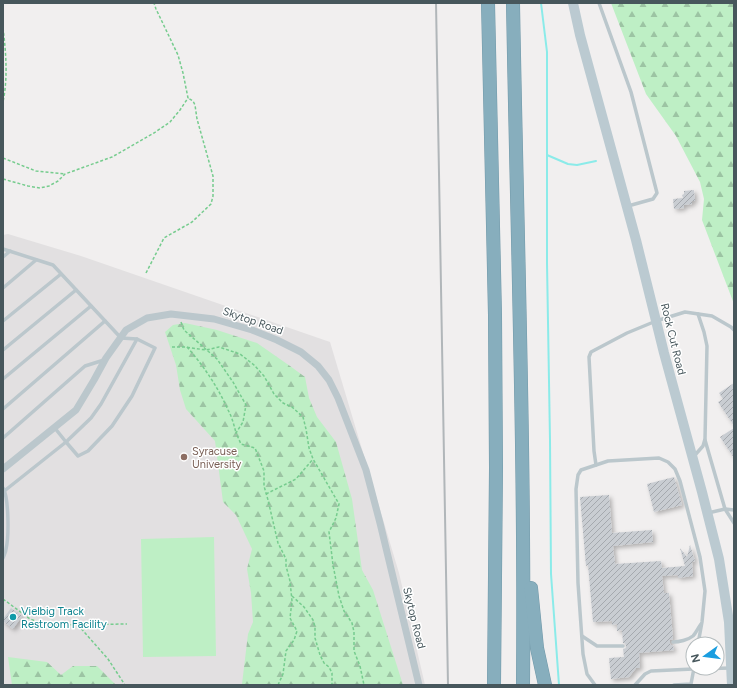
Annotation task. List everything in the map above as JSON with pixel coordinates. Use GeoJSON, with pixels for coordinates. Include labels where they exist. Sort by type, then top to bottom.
{"type":"FeatureCollection","features":[{"type":"Feature","properties":{"kind":"highway"},"geometry":{"type":"LineString","coordinates":[[488,3],[495,315],[496,476],[494,685]]}},
{"type":"Feature","properties":{"kind":"highway"},"geometry":{"type":"LineString","coordinates":[[512,3],[524,583],[523,685]]}},
{"type":"Feature","properties":{"kind":"highway"},"geometry":{"type":"LineString","coordinates":[[522,461],[530,585],[537,648],[544,685]]}},
{"type":"Feature","properties":{"kind":"street","name":"Rock Cut Road"},"geometry":{"type":"LineString","coordinates":[[573,3],[580,35],[627,206],[664,354],[719,559],[731,621],[732,685]]}},
{"type":"Feature","properties":{"kind":"street","name":"Skytop Road"},"geometry":{"type":"LineString","coordinates":[[3,469],[76,410],[105,360],[126,330],[147,318],[171,314],[214,319],[252,330],[278,340],[301,352],[318,366],[329,380],[338,398],[366,470],[419,685]]}},
{"type":"Feature","properties":{"kind":"lane"},"geometry":{"type":"LineString","coordinates":[[599,3],[630,92],[657,193],[653,199],[627,206]]}},
{"type":"Feature","properties":{"kind":"lane"},"geometry":{"type":"LineString","coordinates":[[3,250],[53,265],[120,338],[137,339],[155,348],[132,396],[112,426],[88,451],[78,456],[54,427]]}},
{"type":"Feature","properties":{"kind":"lane"},"geometry":{"type":"LineString","coordinates":[[3,257],[10,251]]}},
{"type":"Feature","properties":{"kind":"lane"},"geometry":{"type":"LineString","coordinates":[[3,288],[36,260]]}},
{"type":"Feature","properties":{"kind":"lane"},"geometry":{"type":"LineString","coordinates":[[3,321],[61,274]]}},
{"type":"Feature","properties":{"kind":"lane"},"geometry":{"type":"LineString","coordinates":[[3,350],[76,290]]}},
{"type":"Feature","properties":{"kind":"lane"},"geometry":{"type":"LineString","coordinates":[[3,379],[91,306]]}},
{"type":"Feature","properties":{"kind":"lane"},"geometry":{"type":"LineString","coordinates":[[596,465],[594,451],[591,352],[627,333],[685,312],[712,316],[734,330]]}},
{"type":"Feature","properties":{"kind":"lane"},"geometry":{"type":"LineString","coordinates":[[692,457],[703,446],[705,439],[707,346],[698,314]]}},
{"type":"Feature","properties":{"kind":"lane"},"geometry":{"type":"LineString","coordinates":[[3,409],[105,321]]}},
{"type":"Feature","properties":{"kind":"lane"},"geometry":{"type":"LineString","coordinates":[[3,558],[7,542],[8,515],[7,500],[4,490],[66,442],[91,418],[137,339]]}},
{"type":"Feature","properties":{"kind":"lane"},"geometry":{"type":"LineString","coordinates":[[3,438],[85,366],[105,360]]}},
{"type":"Feature","properties":{"kind":"lane"},"geometry":{"type":"LineString","coordinates":[[705,439],[725,509],[734,523]]}},
{"type":"Feature","properties":{"kind":"lane"},"geometry":{"type":"LineString","coordinates":[[595,685],[587,674],[583,654],[578,583],[576,489],[578,475],[581,470],[608,461],[659,458],[668,462],[675,469],[680,481],[700,558],[705,590],[699,636]]}},
{"type":"Feature","properties":{"kind":"lane"},"geometry":{"type":"LineString","coordinates":[[707,513],[725,509],[734,510]]}},
{"type":"Feature","properties":{"kind":"lane"},"geometry":{"type":"LineString","coordinates":[[3,519],[8,515]]}},
{"type":"Feature","properties":{"kind":"lane"},"geometry":{"type":"LineString","coordinates":[[3,545],[7,542]]}},
{"type":"Feature","properties":{"kind":"lane"},"geometry":{"type":"LineString","coordinates":[[673,642],[678,642],[693,636],[702,622]]}},
{"type":"Feature","properties":{"kind":"lane"},"geometry":{"type":"LineString","coordinates":[[582,636],[597,646],[623,646]]}},
{"type":"Feature","properties":{"kind":"lane"},"geometry":{"type":"LineString","coordinates":[[725,668],[732,668]]}},
{"type":"Feature","properties":{"kind":"lane"},"geometry":{"type":"LineString","coordinates":[[635,685],[645,674],[651,671],[685,669]]}},
{"type":"Feature","properties":{"kind":"lane"},"geometry":{"type":"LineString","coordinates":[[674,685],[690,684],[692,676]]}},
{"type":"Feature","properties":{"kind":"path"},"geometry":{"type":"LineString","coordinates":[[3,158],[36,171],[64,174],[112,157],[170,122],[188,98],[178,55],[154,3]]}},
{"type":"Feature","properties":{"kind":"path"},"geometry":{"type":"LineString","coordinates":[[3,28],[6,68],[5,94],[3,102]]}},
{"type":"Feature","properties":{"kind":"path"},"geometry":{"type":"LineString","coordinates":[[146,274],[164,238],[192,222],[211,204],[213,196],[213,176],[197,119],[196,105],[188,98]]}},
{"type":"Feature","properties":{"kind":"path"},"geometry":{"type":"LineString","coordinates":[[3,179],[40,188],[50,186],[58,181],[64,174]]}},
{"type":"Feature","properties":{"kind":"path"},"geometry":{"type":"LineString","coordinates":[[179,315],[184,330],[217,359],[233,382],[246,405],[243,422],[236,433]]}},
{"type":"Feature","properties":{"kind":"path"},"geometry":{"type":"LineString","coordinates":[[172,347],[187,347],[206,350],[219,347],[240,354],[254,365],[264,376],[274,394],[283,403],[292,407],[303,417],[309,448],[313,459],[339,504],[336,518],[329,532],[332,558],[339,596],[344,611],[352,623],[354,632],[354,651],[360,666],[364,685]]}},
{"type":"Feature","properties":{"kind":"path"},"geometry":{"type":"LineString","coordinates":[[187,347],[198,359],[229,410],[241,444],[255,448],[264,471],[264,486],[278,543],[286,559],[286,566],[290,581],[292,595],[290,618],[297,631],[294,640],[286,651],[283,674],[278,685]]}},
{"type":"Feature","properties":{"kind":"path"},"geometry":{"type":"LineString","coordinates":[[266,494],[296,479],[313,459]]}},
{"type":"Feature","properties":{"kind":"path"},"geometry":{"type":"LineString","coordinates":[[292,595],[304,607],[313,620],[315,627],[315,638],[320,655],[324,664],[332,672],[332,685]]}},
{"type":"Feature","properties":{"kind":"path"},"geometry":{"type":"LineString","coordinates":[[3,599],[30,619],[41,623],[53,625],[127,624]]}},
{"type":"Feature","properties":{"kind":"path"},"geometry":{"type":"LineString","coordinates":[[78,624],[108,659],[125,685]]}},
{"type":"Feature","properties":{"kind":"shaded area","name":"Syracuse University"},"geometry":{"type":"Polygon","coordinates":[[[8,234],[81,256],[330,342],[399,573],[425,685],[3,685],[3,235],[8,234]]]}},
{"type":"Feature","properties":{"kind":"green space"},"geometry":{"type":"Polygon","coordinates":[[[611,3],[734,3],[734,304],[702,220],[704,199],[700,182],[676,136],[646,94],[611,3]]]}},
{"type":"Feature","properties":{"kind":"green space"},"geometry":{"type":"Polygon","coordinates":[[[185,323],[217,330],[257,343],[305,377],[309,398],[317,417],[336,442],[352,499],[362,570],[373,590],[403,685],[241,685],[248,634],[253,622],[251,593],[247,569],[252,549],[236,515],[223,502],[215,441],[186,409],[180,390],[176,365],[165,332],[173,325],[185,323]]]}},
{"type":"Feature","properties":{"kind":"green space"},"geometry":{"type":"Polygon","coordinates":[[[214,537],[216,656],[143,657],[141,539],[214,537]]]}},
{"type":"Feature","properties":{"kind":"green space"},"geometry":{"type":"Polygon","coordinates":[[[8,657],[47,662],[61,675],[73,666],[97,666],[116,685],[12,685],[8,657]]]}},
{"type":"Feature","properties":{"kind":"building"},"geometry":{"type":"Polygon","coordinates":[[[694,190],[695,201],[692,201],[692,204],[684,205],[684,208],[674,209],[673,199],[683,198],[682,195],[684,194],[684,191],[694,190]]]}},
{"type":"Feature","properties":{"kind":"building"},"geometry":{"type":"Polygon","coordinates":[[[734,383],[734,426],[718,402],[723,399],[719,393],[734,383]]]}},
{"type":"Feature","properties":{"kind":"building"},"geometry":{"type":"Polygon","coordinates":[[[734,428],[734,458],[720,437],[734,428]]]}},
{"type":"Feature","properties":{"kind":"building"},"geometry":{"type":"Polygon","coordinates":[[[674,477],[682,505],[654,512],[647,484],[674,477]]]}},
{"type":"Feature","properties":{"kind":"building"},"geometry":{"type":"Polygon","coordinates":[[[609,495],[612,533],[652,530],[653,542],[613,546],[615,564],[661,561],[662,568],[685,566],[680,548],[687,557],[690,545],[695,561],[692,562],[693,576],[678,578],[678,575],[662,576],[664,593],[669,593],[673,639],[670,640],[670,643],[673,645],[674,650],[639,653],[640,668],[636,668],[629,677],[611,679],[609,658],[624,657],[623,649],[626,648],[626,646],[625,643],[623,643],[622,630],[617,631],[617,624],[612,625],[612,621],[593,622],[580,497],[609,495]]]}},
{"type":"Feature","properties":{"kind":"building","name":"Vielbig Track Restroom Facility"},"geometry":{"type":"Polygon","coordinates":[[[11,608],[22,616],[13,629],[3,621],[11,608]]]}},
{"type":"Feature","properties":{"kind":"waterway"},"geometry":{"type":"LineString","coordinates":[[541,3],[547,52],[547,263],[551,574],[559,685]]}},
{"type":"Feature","properties":{"kind":"waterway"},"geometry":{"type":"LineString","coordinates":[[547,155],[568,164],[577,165],[596,161]]}},
{"type":"Feature","properties":{"kind":"railway"},"geometry":{"type":"LineString","coordinates":[[436,3],[448,685]]}},
{"type":"Feature","properties":{"kind":"place","name":"Syracuse University"},"geometry":{"type":"Point","coordinates":[184,457]}},
{"type":"Feature","properties":{"kind":"place","name":"Vielbig Track Restroom Facility"},"geometry":{"type":"Point","coordinates":[13,617]}}]}
